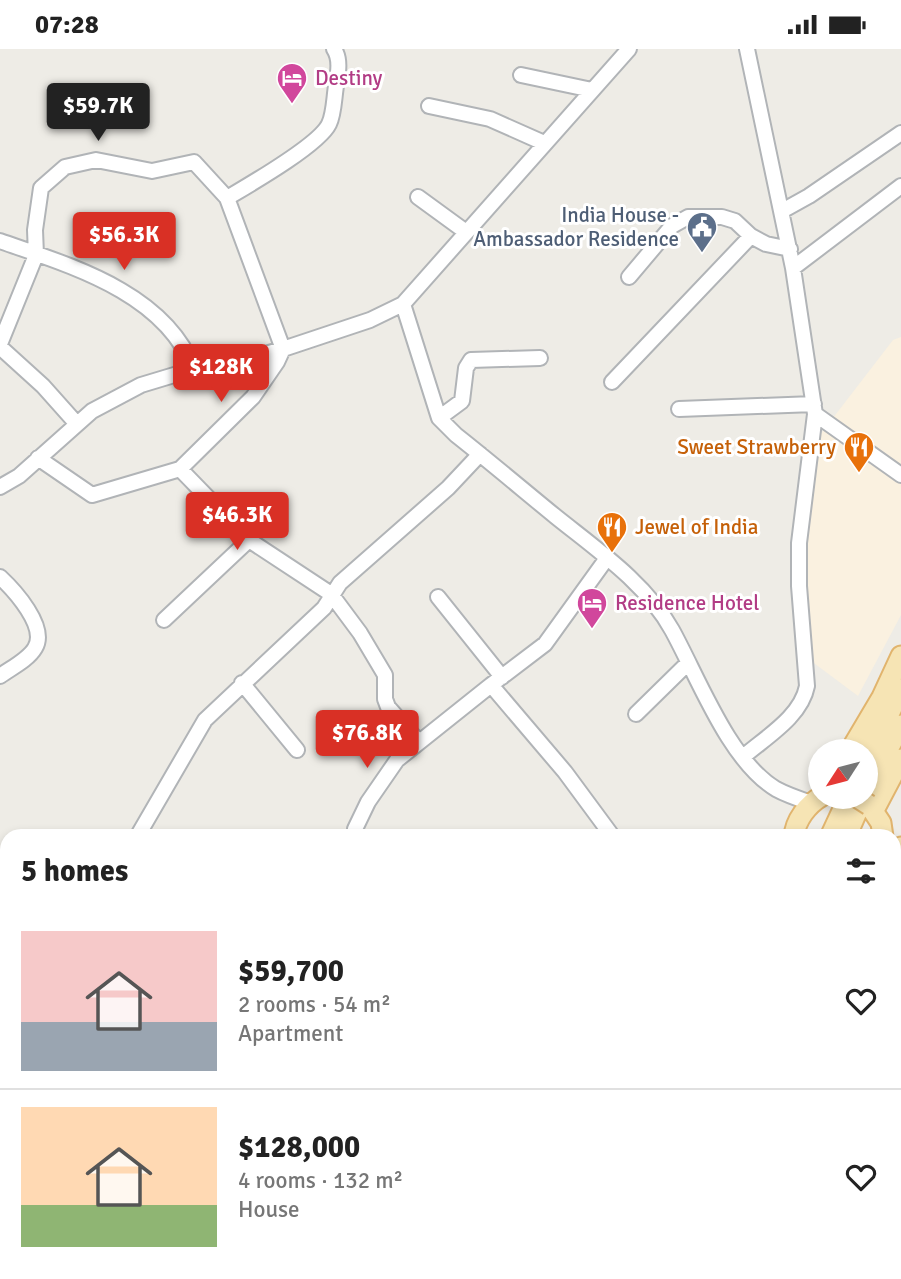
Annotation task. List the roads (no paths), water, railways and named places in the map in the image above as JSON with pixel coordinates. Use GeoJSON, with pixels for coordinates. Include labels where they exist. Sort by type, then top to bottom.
{"type":"FeatureCollection","features":[{"type":"Feature","properties":{"kind":"main road"},"geometry":{"type":"LineString","coordinates":[[857,739],[882,697],[901,656]]}},
{"type":"Feature","properties":{"kind":"main road"},"geometry":{"type":"LineString","coordinates":[[877,739],[901,689]]}},
{"type":"Feature","properties":{"kind":"main road"},"geometry":{"type":"LineString","coordinates":[[878,784],[901,725]]}},
{"type":"Feature","properties":{"kind":"main road"},"geometry":{"type":"LineString","coordinates":[[878,794],[901,759]]}},
{"type":"Feature","properties":{"kind":"main road"},"geometry":{"type":"LineString","coordinates":[[797,829],[810,809]]}},
{"type":"Feature","properties":{"kind":"main road"},"geometry":{"type":"LineString","coordinates":[[840,829],[866,809]]}},
{"type":"Feature","properties":{"kind":"main road"},"geometry":{"type":"LineString","coordinates":[[852,829],[867,809]]}},
{"type":"Feature","properties":{"kind":"main road"},"geometry":{"type":"LineString","coordinates":[[874,809],[901,821]]}},
{"type":"Feature","properties":{"kind":"street"},"geometry":{"type":"LineString","coordinates":[[227,198],[317,138],[329,124],[338,72],[338,58],[334,49]]}},
{"type":"Feature","properties":{"kind":"street"},"geometry":{"type":"LineString","coordinates":[[0,488],[19,476],[76,423],[121,394],[194,369],[283,349],[370,320],[402,304],[629,49]]}},
{"type":"Feature","properties":{"kind":"street"},"geometry":{"type":"LineString","coordinates":[[743,757],[799,709],[805,697],[807,686],[799,586],[799,543],[815,409],[793,268],[747,49]]}},
{"type":"Feature","properties":{"kind":"street"},"geometry":{"type":"LineString","coordinates":[[522,75],[592,90]]}},
{"type":"Feature","properties":{"kind":"street"},"geometry":{"type":"LineString","coordinates":[[429,106],[490,119],[544,143]]}},
{"type":"Feature","properties":{"kind":"street"},"geometry":{"type":"LineString","coordinates":[[782,211],[809,196],[901,133]]}},
{"type":"Feature","properties":{"kind":"street"},"geometry":{"type":"LineString","coordinates":[[38,458],[92,495],[180,469],[253,397],[277,362],[283,349],[227,198],[194,162],[152,171],[96,160],[65,167],[41,188],[35,230],[36,255],[0,345],[18,366],[43,386],[76,423]]}},
{"type":"Feature","properties":{"kind":"street"},"geometry":{"type":"LineString","coordinates":[[793,268],[901,186]]}},
{"type":"Feature","properties":{"kind":"street"},"geometry":{"type":"LineString","coordinates":[[418,197],[466,232]]}},
{"type":"Feature","properties":{"kind":"street"},"geometry":{"type":"LineString","coordinates":[[629,277],[672,226],[688,217],[722,217],[735,221],[751,236],[766,244],[789,249]]}},
{"type":"Feature","properties":{"kind":"street"},"geometry":{"type":"LineString","coordinates":[[612,382],[751,236]]}},
{"type":"Feature","properties":{"kind":"street"},"geometry":{"type":"LineString","coordinates":[[0,241],[110,285],[146,307],[176,337],[188,353],[194,369]]}},
{"type":"Feature","properties":{"kind":"street"},"geometry":{"type":"LineString","coordinates":[[402,304],[439,418],[607,558],[656,606],[672,629],[688,663],[743,757],[776,789],[808,797]]}},
{"type":"Feature","properties":{"kind":"street"},"geometry":{"type":"LineString","coordinates":[[439,418],[462,401],[466,368],[471,359],[540,358]]}},
{"type":"Feature","properties":{"kind":"street"},"geometry":{"type":"LineString","coordinates":[[678,409],[815,409],[901,475]]}},
{"type":"Feature","properties":{"kind":"street"},"geometry":{"type":"LineString","coordinates":[[142,829],[205,720],[324,608],[340,583],[448,488],[480,454]]}},
{"type":"Feature","properties":{"kind":"street"},"geometry":{"type":"LineString","coordinates":[[180,469],[249,540],[331,594],[360,633],[385,675],[385,699],[388,707],[418,741]]}},
{"type":"Feature","properties":{"kind":"street"},"geometry":{"type":"LineString","coordinates":[[164,620],[249,540]]}},
{"type":"Feature","properties":{"kind":"street"},"geometry":{"type":"LineString","coordinates":[[355,829],[382,779],[397,760],[545,644],[607,558]]}},
{"type":"Feature","properties":{"kind":"street"},"geometry":{"type":"LineString","coordinates":[[0,577],[27,608],[37,639],[35,649],[0,677]]}},
{"type":"Feature","properties":{"kind":"street"},"geometry":{"type":"LineString","coordinates":[[438,597],[606,829]]}},
{"type":"Feature","properties":{"kind":"street"},"geometry":{"type":"LineString","coordinates":[[636,714],[688,663]]}},
{"type":"Feature","properties":{"kind":"street"},"geometry":{"type":"LineString","coordinates":[[242,683],[297,750]]}},
{"type":"Feature","properties":{"kind":"place","name":"Destiny"},"geometry":{"type":"Point","coordinates":[292,105]}},
{"type":"Feature","properties":{"kind":"place","name":"India House - Ambassador Residence"},"geometry":{"type":"Point","coordinates":[702,254]}},
{"type":"Feature","properties":{"kind":"place","name":"Sweet Strawberry"},"geometry":{"type":"Point","coordinates":[859,474]}},
{"type":"Feature","properties":{"kind":"place","name":"Jewel of India"},"geometry":{"type":"Point","coordinates":[612,554]}},
{"type":"Feature","properties":{"kind":"place","name":"Residence Hotel"},"geometry":{"type":"Point","coordinates":[592,630]}}]}
